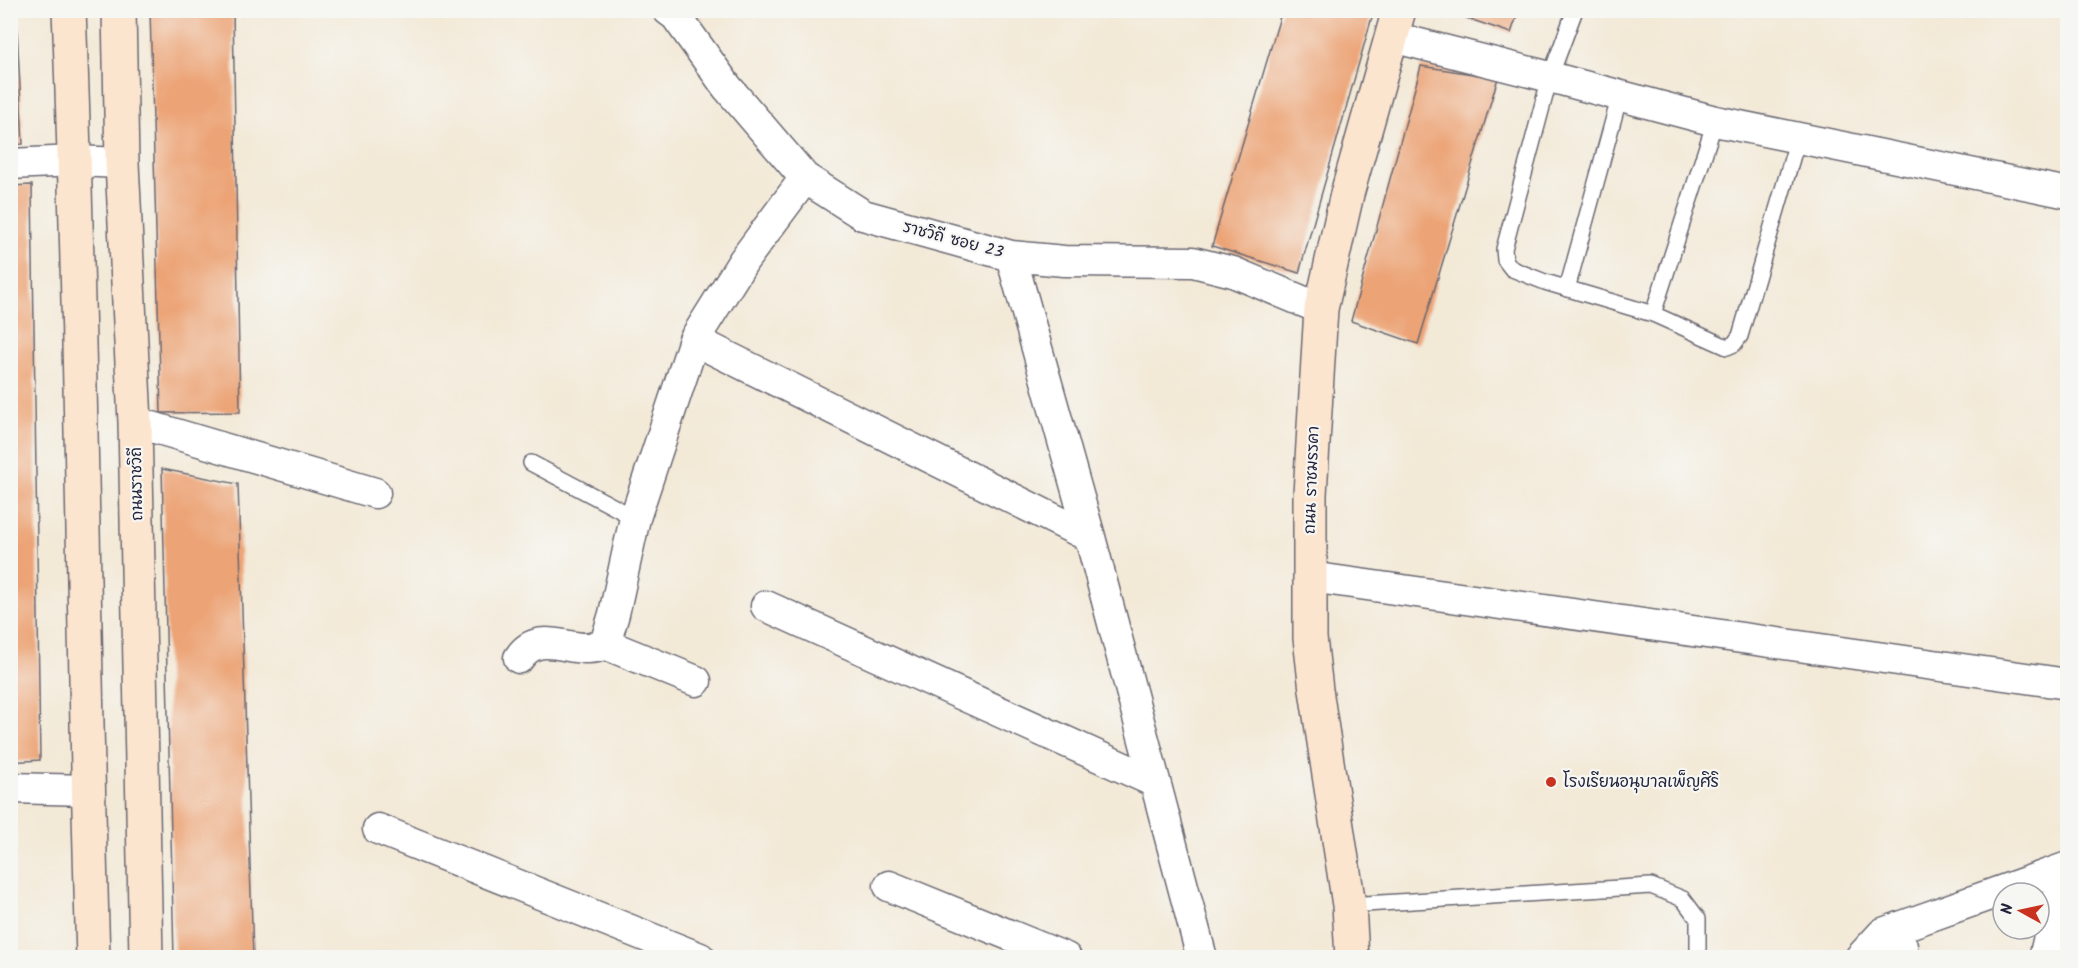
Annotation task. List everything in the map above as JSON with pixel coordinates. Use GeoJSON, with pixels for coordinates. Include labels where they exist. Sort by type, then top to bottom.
{"type":"FeatureCollection","features":[{"type":"Feature","properties":{"kind":"main road"},"geometry":{"type":"LineString","coordinates":[[69,10],[75,161],[87,789],[93,957]]}},
{"type":"Feature","properties":{"kind":"main road","name":"ถนนราชวิถี"},"geometry":{"type":"LineString","coordinates":[[118,10],[122,163],[135,422],[146,957]]}},
{"type":"Feature","properties":{"kind":"main road","name":"ถนน ราชมรรคา"},"geometry":{"type":"LineString","coordinates":[[1352,957],[1349,905],[1310,638],[1310,494],[1320,309],[1347,194],[1395,24]]}},
{"type":"Feature","properties":{"kind":"street","name":"ราชวิถี ซอย 23"},"geometry":{"type":"LineString","coordinates":[[668,10],[676,16],[727,87],[805,178],[863,215],[1011,256],[1064,261],[1193,262],[1233,272],[1320,309]]}},
{"type":"Feature","properties":{"kind":"street"},"geometry":{"type":"LineString","coordinates":[[1395,24],[1550,76],[1715,121],[2067,193]]}},
{"type":"Feature","properties":{"kind":"street"},"geometry":{"type":"LineString","coordinates":[[10,164],[75,161],[122,163]]}},
{"type":"Feature","properties":{"kind":"street"},"geometry":{"type":"LineString","coordinates":[[605,644],[614,614],[635,518],[694,340],[744,260],[805,178]]}},
{"type":"Feature","properties":{"kind":"street"},"geometry":{"type":"LineString","coordinates":[[1011,256],[1090,537],[1202,957]]}},
{"type":"Feature","properties":{"kind":"street"},"geometry":{"type":"LineString","coordinates":[[694,340],[1090,537]]}},
{"type":"Feature","properties":{"kind":"street"},"geometry":{"type":"LineString","coordinates":[[135,422],[375,493]]}},
{"type":"Feature","properties":{"kind":"street"},"geometry":{"type":"LineString","coordinates":[[1310,577],[2067,684]]}},
{"type":"Feature","properties":{"kind":"street"},"geometry":{"type":"LineString","coordinates":[[766,606],[1155,782]]}},
{"type":"Feature","properties":{"kind":"street"},"geometry":{"type":"LineString","coordinates":[[519,658],[525,649],[542,642],[593,647],[605,644],[696,681]]}},
{"type":"Feature","properties":{"kind":"street"},"geometry":{"type":"LineString","coordinates":[[10,788],[87,789]]}},
{"type":"Feature","properties":{"kind":"street"},"geometry":{"type":"LineString","coordinates":[[378,829],[699,957]]}},
{"type":"Feature","properties":{"kind":"street"},"geometry":{"type":"LineString","coordinates":[[1860,957],[1883,933],[2064,875]]}},
{"type":"Feature","properties":{"kind":"street"},"geometry":{"type":"LineString","coordinates":[[2044,957],[2064,875]]}},
{"type":"Feature","properties":{"kind":"street"},"geometry":{"type":"LineString","coordinates":[[889,886],[1066,957]]}},
{"type":"Feature","properties":{"kind":"lane"},"geometry":{"type":"LineString","coordinates":[[1575,10],[1550,76],[1504,249],[1505,260],[1512,269],[1567,289],[1653,315],[1727,347],[1734,344],[1740,336],[1798,138]]}},
{"type":"Feature","properties":{"kind":"lane"},"geometry":{"type":"LineString","coordinates":[[1567,289],[1620,96]]}},
{"type":"Feature","properties":{"kind":"lane"},"geometry":{"type":"LineString","coordinates":[[1653,315],[1715,121]]}},
{"type":"Feature","properties":{"kind":"lane"},"geometry":{"type":"LineString","coordinates":[[531,463],[635,518]]}},
{"type":"Feature","properties":{"kind":"lane"},"geometry":{"type":"LineString","coordinates":[[1349,905],[1651,886],[1683,899],[1698,919],[1698,957]]}},
{"type":"Feature","properties":{"kind":"building"},"geometry":{"type":"Polygon","coordinates":[[[10,10],[16,10],[23,144],[10,145],[10,10]]]}},
{"type":"Feature","properties":{"kind":"building"},"geometry":{"type":"Polygon","coordinates":[[[150,10],[233,10],[240,412],[161,413],[150,10]]]}},
{"type":"Feature","properties":{"kind":"building"},"geometry":{"type":"Polygon","coordinates":[[[1282,10],[1374,10],[1299,273],[1212,246],[1282,10]]]}},
{"type":"Feature","properties":{"kind":"building"},"geometry":{"type":"Polygon","coordinates":[[[1443,10],[1519,10],[1511,33],[1443,10]]]}},
{"type":"Feature","properties":{"kind":"building"},"geometry":{"type":"Polygon","coordinates":[[[1421,66],[1498,78],[1418,344],[1351,321],[1421,66]]]}},
{"type":"Feature","properties":{"kind":"building"},"geometry":{"type":"Polygon","coordinates":[[[32,185],[40,760],[10,762],[10,186],[32,185]]]}},
{"type":"Feature","properties":{"kind":"building"},"geometry":{"type":"Polygon","coordinates":[[[162,469],[238,484],[253,958],[174,958],[162,469]]]}},
{"type":"Feature","properties":{"kind":"place","name":"โรงเรียนอนุบาลเพ็ญศิริ"},"geometry":{"type":"Point","coordinates":[1551,782]}}]}
